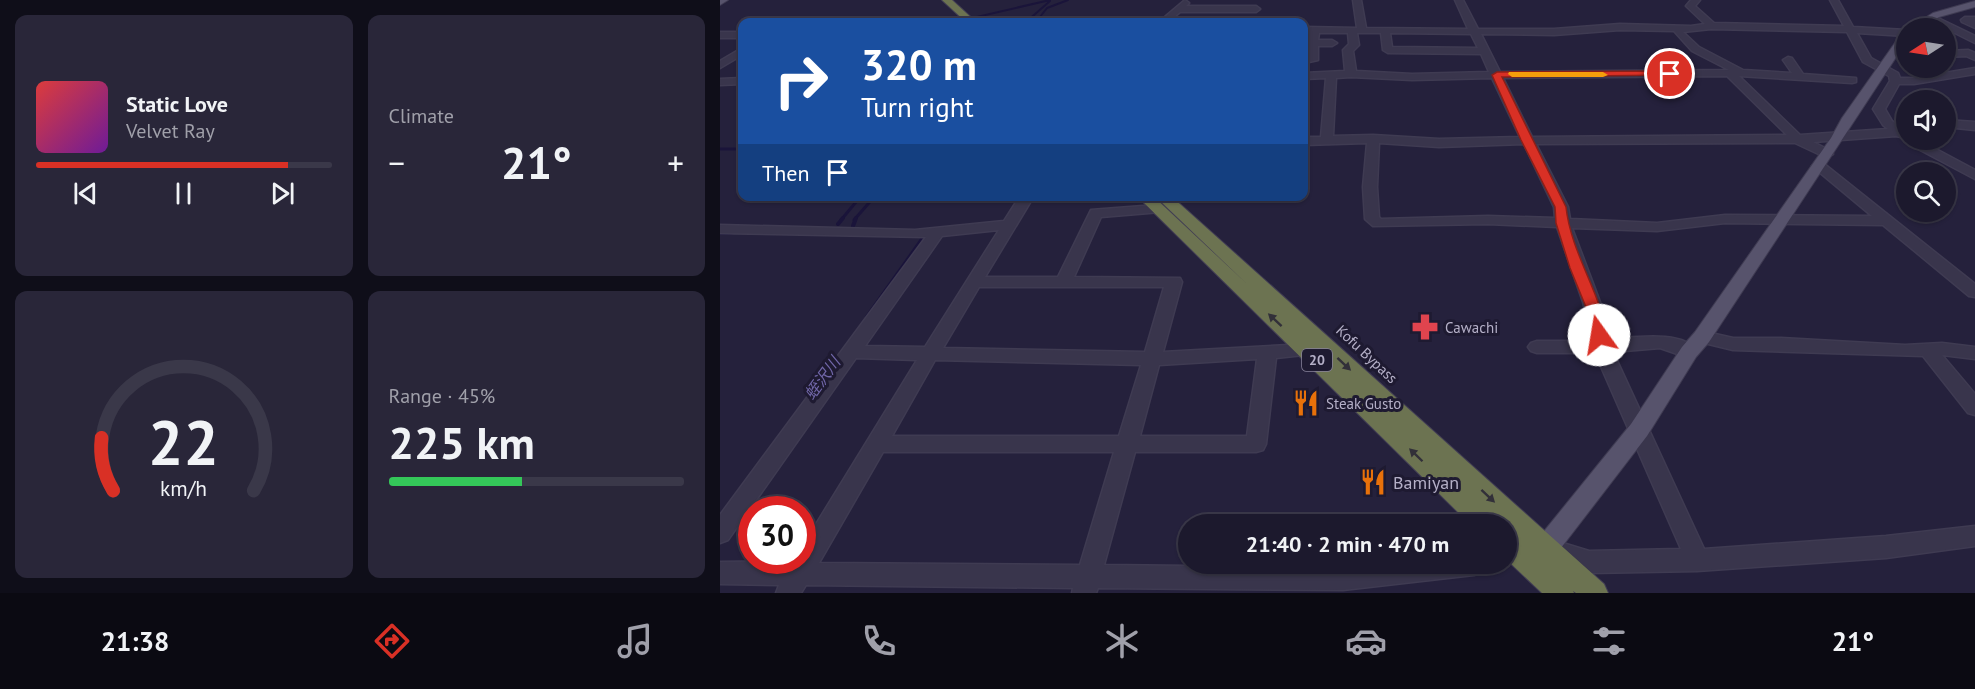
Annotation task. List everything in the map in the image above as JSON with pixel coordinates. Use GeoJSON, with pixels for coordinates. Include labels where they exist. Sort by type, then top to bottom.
{"type":"FeatureCollection","features":[{"type":"Feature","properties":{"kind":"highway"},"geometry":{"type":"LineString","coordinates":[[936,0],[964,18]]}},
{"type":"Feature","properties":{"kind":"highway"},"geometry":{"type":"LineString","coordinates":[[947,0],[958,18]]}},
{"type":"Feature","properties":{"kind":"highway","name":"20"},"geometry":{"type":"LineString","coordinates":[[1154,201],[1477,514]]}},
{"type":"Feature","properties":{"kind":"highway","name":"Kofu Bypass"},"geometry":{"type":"LineString","coordinates":[[1154,201],[1561,593]]}},
{"type":"Feature","properties":{"kind":"highway","name":"Kofu Bypass"},"geometry":{"type":"LineString","coordinates":[[1520,552],[1595,593]]}},
{"type":"Feature","properties":{"kind":"main road"},"geometry":{"type":"LineString","coordinates":[[1931,18],[1975,4]]}},
{"type":"Feature","properties":{"kind":"main road"},"geometry":{"type":"LineString","coordinates":[[1520,552],[1639,430],[1689,352],[1702,337],[1838,138],[1848,118],[1889,74],[1896,58]]}},
{"type":"Feature","properties":{"kind":"street"},"geometry":{"type":"LineString","coordinates":[[1168,18],[1187,0]]}},
{"type":"Feature","properties":{"kind":"street"},"geometry":{"type":"LineString","coordinates":[[1352,74],[1348,50],[1354,45],[1357,29],[1357,0]]}},
{"type":"Feature","properties":{"kind":"street"},"geometry":{"type":"LineString","coordinates":[[1459,0],[1561,207],[1562,223],[1576,268],[1597,317],[1601,345],[1696,560]]}},
{"type":"Feature","properties":{"kind":"street"},"geometry":{"type":"LineString","coordinates":[[1696,0],[1690,6],[1691,9],[1711,26]]}},
{"type":"Feature","properties":{"kind":"street"},"geometry":{"type":"LineString","coordinates":[[1834,0],[1867,60],[1889,74],[1914,81],[1975,70]]}},
{"type":"Feature","properties":{"kind":"street"},"geometry":{"type":"LineString","coordinates":[[1178,9],[1225,4],[1258,4]]}},
{"type":"Feature","properties":{"kind":"street"},"geometry":{"type":"LineString","coordinates":[[1220,18],[1225,4]]}},
{"type":"Feature","properties":{"kind":"street"},"geometry":{"type":"LineString","coordinates":[[1961,7],[1975,11]]}},
{"type":"Feature","properties":{"kind":"street"},"geometry":{"type":"LineString","coordinates":[[1975,20],[1965,20],[1975,25]]}},
{"type":"Feature","properties":{"kind":"street"},"geometry":{"type":"LineString","coordinates":[[1313,60],[1313,43],[1309,30],[1554,32],[1620,27],[1711,26],[1896,33]]}},
{"type":"Feature","properties":{"kind":"street"},"geometry":{"type":"LineString","coordinates":[[1676,28],[1693,49],[1743,73]]}},
{"type":"Feature","properties":{"kind":"street"},"geometry":{"type":"LineString","coordinates":[[1385,30],[1388,50],[1485,51]]}},
{"type":"Feature","properties":{"kind":"street"},"geometry":{"type":"LineString","coordinates":[[1956,30],[1975,39]]}},
{"type":"Feature","properties":{"kind":"street"},"geometry":{"type":"LineString","coordinates":[[1956,31],[1975,31]]}},
{"type":"Feature","properties":{"kind":"street"},"geometry":{"type":"LineString","coordinates":[[720,35],[738,35]]}},
{"type":"Feature","properties":{"kind":"street"},"geometry":{"type":"LineString","coordinates":[[1313,43],[1332,43]]}},
{"type":"Feature","properties":{"kind":"street"},"geometry":{"type":"LineString","coordinates":[[1956,54],[1968,53],[1975,57]]}},
{"type":"Feature","properties":{"kind":"street"},"geometry":{"type":"LineString","coordinates":[[720,65],[738,54]]}},
{"type":"Feature","properties":{"kind":"street"},"geometry":{"type":"LineString","coordinates":[[1788,60],[1799,76]]}},
{"type":"Feature","properties":{"kind":"street"},"geometry":{"type":"LineString","coordinates":[[1730,73],[1797,139],[1887,221],[1975,292]]}},
{"type":"Feature","properties":{"kind":"street"},"geometry":{"type":"LineString","coordinates":[[1308,76],[1352,74],[1412,77],[1743,73],[1852,80]]}},
{"type":"Feature","properties":{"kind":"street"},"geometry":{"type":"LineString","coordinates":[[1889,74],[1879,109],[1887,123],[1896,128]]}},
{"type":"Feature","properties":{"kind":"street"},"geometry":{"type":"LineString","coordinates":[[1327,139],[1331,75]]}},
{"type":"Feature","properties":{"kind":"street"},"geometry":{"type":"LineString","coordinates":[[720,82],[738,81]]}},
{"type":"Feature","properties":{"kind":"street"},"geometry":{"type":"LineString","coordinates":[[1956,125],[1975,126]]}},
{"type":"Feature","properties":{"kind":"street"},"geometry":{"type":"LineString","coordinates":[[1308,141],[1373,139],[1439,143],[1526,140],[1797,139],[1838,138],[1896,132]]}},
{"type":"Feature","properties":{"kind":"street"},"geometry":{"type":"LineString","coordinates":[[1373,139],[1370,187],[1372,219],[1378,223],[1469,220],[1657,227],[1725,219],[1887,221]]}},
{"type":"Feature","properties":{"kind":"street"},"geometry":{"type":"LineString","coordinates":[[1929,150],[1975,175]]}},
{"type":"Feature","properties":{"kind":"street"},"geometry":{"type":"LineString","coordinates":[[794,583],[1024,201]]}},
{"type":"Feature","properties":{"kind":"street"},"geometry":{"type":"LineString","coordinates":[[1064,281],[1096,213],[1154,201]]}},
{"type":"Feature","properties":{"kind":"street"},"geometry":{"type":"LineString","coordinates":[[720,229],[915,234],[1009,225]]}},
{"type":"Feature","properties":{"kind":"street"},"geometry":{"type":"LineString","coordinates":[[720,533],[938,231]]}},
{"type":"Feature","properties":{"kind":"street"},"geometry":{"type":"LineString","coordinates":[[975,282],[1174,282],[1086,585]]}},
{"type":"Feature","properties":{"kind":"street"},"geometry":{"type":"LineString","coordinates":[[1702,337],[1733,344],[1975,353]]}},
{"type":"Feature","properties":{"kind":"street"},"geometry":{"type":"LineString","coordinates":[[1538,347],[1660,342],[1672,344],[1689,352]]}},
{"type":"Feature","properties":{"kind":"street"},"geometry":{"type":"LineString","coordinates":[[850,352],[1152,359],[1307,350]]}},
{"type":"Feature","properties":{"kind":"street"},"geometry":{"type":"LineString","coordinates":[[1928,350],[1975,408]]}},
{"type":"Feature","properties":{"kind":"street"},"geometry":{"type":"LineString","coordinates":[[876,444],[1256,444],[1267,354]]}},
{"type":"Feature","properties":{"kind":"street"},"geometry":{"type":"LineString","coordinates":[[1520,552],[1589,562],[1696,560],[1886,547],[1975,536]]}},
{"type":"Feature","properties":{"kind":"street"},"geometry":{"type":"LineString","coordinates":[[720,573],[794,583],[1343,586],[1414,574]]}},
{"type":"Feature","properties":{"kind":"waterway"},"geometry":{"type":"LineString","coordinates":[[972,18],[1050,0]]}},
{"type":"Feature","properties":{"kind":"waterway","name":"蛭沢川"},"geometry":{"type":"LineString","coordinates":[[1039,18],[1047,8],[1068,0]]}},
{"type":"Feature","properties":{"kind":"waterway"},"geometry":{"type":"LineString","coordinates":[[1031,18],[1050,1]]}},
{"type":"Feature","properties":{"kind":"waterway"},"geometry":{"type":"LineString","coordinates":[[720,149],[738,149]]}},
{"type":"Feature","properties":{"kind":"waterway"},"geometry":{"type":"LineString","coordinates":[[841,220],[857,201]]}},
{"type":"Feature","properties":{"kind":"waterway","name":"蛭沢川"},"geometry":{"type":"LineString","coordinates":[[854,220],[871,201]]}},
{"type":"Feature","properties":{"kind":"waterway"},"geometry":{"type":"LineString","coordinates":[[838,224],[843,218]]}},
{"type":"Feature","properties":{"kind":"waterway","name":"蛭沢川"},"geometry":{"type":"LineString","coordinates":[[853,226],[856,218]]}},
{"type":"Feature","properties":{"kind":"waterway"},"geometry":{"type":"LineString","coordinates":[[720,233],[731,233]]}},
{"type":"Feature","properties":{"kind":"waterway","name":"蛭沢川"},"geometry":{"type":"LineString","coordinates":[[867,317],[923,238]]}},
{"type":"Feature","properties":{"kind":"slow traffic"},"geometry":{"type":"LineString","coordinates":[[1512,74],[1603,75]]}},
{"type":"Feature","properties":{"kind":"place","name":"Cawachi"},"geometry":{"type":"Point","coordinates":[1425,327]}},
{"type":"Feature","properties":{"kind":"place","name":"Steak Gusto"},"geometry":{"type":"Point","coordinates":[1306,403]}},
{"type":"Feature","properties":{"kind":"place","name":"Bamiyan"},"geometry":{"type":"Point","coordinates":[1373,482]}},
{"type":"Feature","properties":{"kind":"route"},"geometry":{"type":"LineString","coordinates":[[1599,335],[1597,317],[1576,268],[1562,223],[1561,207],[1526,140],[1497,75],[1670,74]]}}]}
